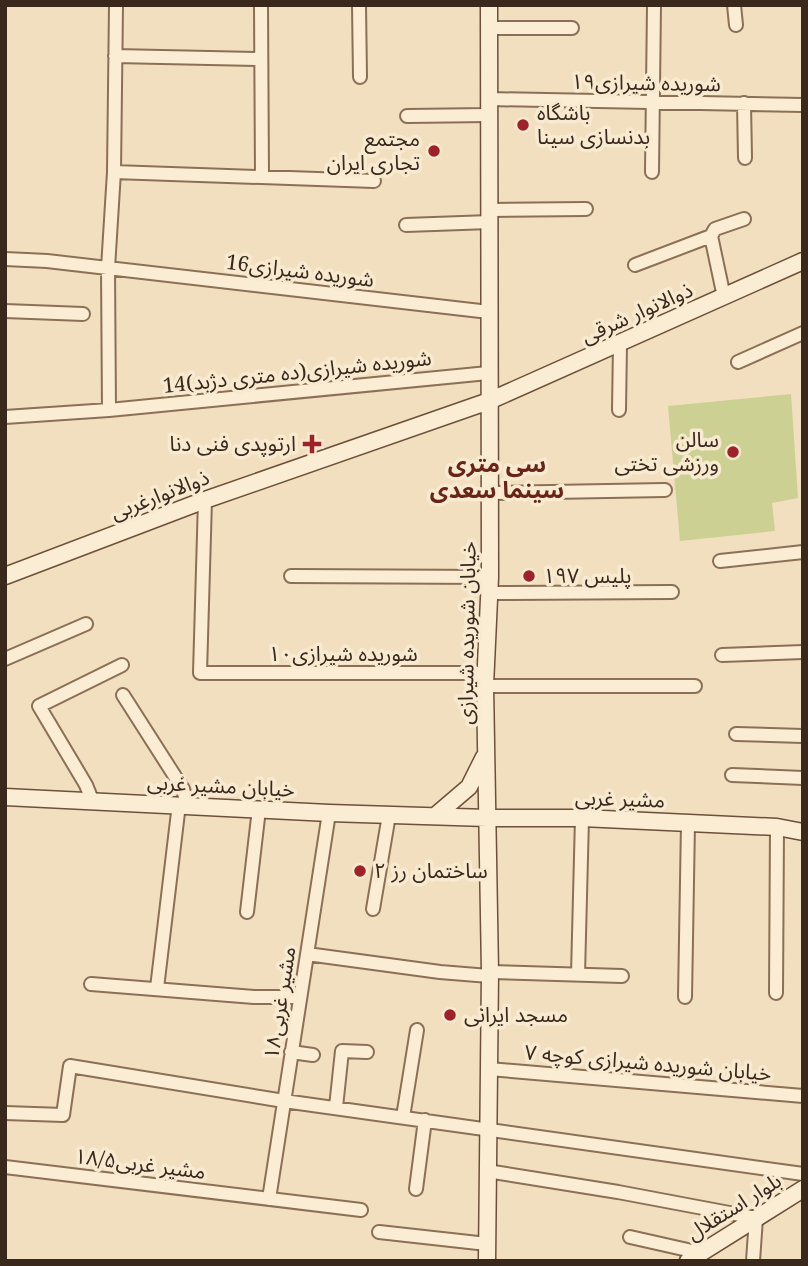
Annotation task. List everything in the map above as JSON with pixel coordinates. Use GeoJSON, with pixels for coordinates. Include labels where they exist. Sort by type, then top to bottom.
{"type":"FeatureCollection","features":[{"type":"Feature","properties":{"kind":"main road","name":"خیابان شوریده شیرازی"},"geometry":{"type":"LineString","coordinates":[[487,1252],[489,974],[485,680],[490,593],[491,493],[488,373],[489,5]]}},
{"type":"Feature","properties":{"kind":"main road","name":"ذوالانوار شرقی"},"geometry":{"type":"LineString","coordinates":[[489,401],[803,261]]}},
{"type":"Feature","properties":{"kind":"main road","name":"ذوالانوارغربی"},"geometry":{"type":"LineString","coordinates":[[5,576],[205,500],[489,401]]}},
{"type":"Feature","properties":{"kind":"main road"},"geometry":{"type":"LineString","coordinates":[[435,816],[469,787],[485,754]]}},
{"type":"Feature","properties":{"kind":"main road","name":"خیابان مشیر غربی"},"geometry":{"type":"LineString","coordinates":[[5,797],[435,816]]}},
{"type":"Feature","properties":{"kind":"main road","name":"مشیر غربی"},"geometry":{"type":"LineString","coordinates":[[435,816],[582,818],[777,827],[803,832]]}},
{"type":"Feature","properties":{"kind":"main road","name":"بلوار استقلال"},"geometry":{"type":"LineString","coordinates":[[694,1257],[803,1189]]}},
{"type":"Feature","properties":{"kind":"street"},"geometry":{"type":"LineString","coordinates":[[109,410],[108,268],[114,172],[116,5]]}},
{"type":"Feature","properties":{"kind":"street"},"geometry":{"type":"LineString","coordinates":[[261,5],[262,177]]}},
{"type":"Feature","properties":{"kind":"street"},"geometry":{"type":"LineString","coordinates":[[359,5],[360,76]]}},
{"type":"Feature","properties":{"kind":"street"},"geometry":{"type":"LineString","coordinates":[[652,172],[654,5]]}},
{"type":"Feature","properties":{"kind":"street"},"geometry":{"type":"LineString","coordinates":[[734,5],[736,24]]}},
{"type":"Feature","properties":{"kind":"street"},"geometry":{"type":"LineString","coordinates":[[489,28],[572,28]]}},
{"type":"Feature","properties":{"kind":"street"},"geometry":{"type":"LineString","coordinates":[[115,55],[260,59]]}},
{"type":"Feature","properties":{"kind":"street","name":"شوریده شیرازی۱۹"},"geometry":{"type":"LineString","coordinates":[[407,116],[489,107],[653,103],[803,105]]}},
{"type":"Feature","properties":{"kind":"street"},"geometry":{"type":"LineString","coordinates":[[744,103],[745,158]]}},
{"type":"Feature","properties":{"kind":"street"},"geometry":{"type":"LineString","coordinates":[[114,172],[374,181]]}},
{"type":"Feature","properties":{"kind":"street"},"geometry":{"type":"LineString","coordinates":[[406,225],[586,209]]}},
{"type":"Feature","properties":{"kind":"street"},"geometry":{"type":"LineString","coordinates":[[635,265],[711,236],[715,229],[744,219]]}},
{"type":"Feature","properties":{"kind":"street"},"geometry":{"type":"LineString","coordinates":[[711,236],[724,297]]}},
{"type":"Feature","properties":{"kind":"street","name":"شوریده شیرازی16"},"geometry":{"type":"LineString","coordinates":[[5,259],[47,261],[489,312]]}},
{"type":"Feature","properties":{"kind":"street"},"geometry":{"type":"LineString","coordinates":[[5,311],[83,314]]}},
{"type":"Feature","properties":{"kind":"street"},"geometry":{"type":"LineString","coordinates":[[738,362],[803,333]]}},
{"type":"Feature","properties":{"kind":"street"},"geometry":{"type":"LineString","coordinates":[[619,410],[620,344]]}},
{"type":"Feature","properties":{"kind":"street","name":"14شوریده شیرازی(ده متری دژبد)"},"geometry":{"type":"LineString","coordinates":[[5,417],[109,410],[488,373]]}},
{"type":"Feature","properties":{"kind":"street"},"geometry":{"type":"LineString","coordinates":[[491,493],[666,490]]}},
{"type":"Feature","properties":{"kind":"street","name":"۱۰شوریده شیرازی"},"geometry":{"type":"LineString","coordinates":[[205,500],[200,673],[695,686]]}},
{"type":"Feature","properties":{"kind":"street"},"geometry":{"type":"LineString","coordinates":[[720,561],[803,552]]}},
{"type":"Feature","properties":{"kind":"street"},"geometry":{"type":"LineString","coordinates":[[291,576],[490,577]]}},
{"type":"Feature","properties":{"kind":"street"},"geometry":{"type":"LineString","coordinates":[[490,593],[671,592]]}},
{"type":"Feature","properties":{"kind":"street"},"geometry":{"type":"LineString","coordinates":[[5,659],[86,624]]}},
{"type":"Feature","properties":{"kind":"street"},"geometry":{"type":"LineString","coordinates":[[722,655],[803,652]]}},
{"type":"Feature","properties":{"kind":"street"},"geometry":{"type":"LineString","coordinates":[[92,800],[86,785],[39,706],[122,665]]}},
{"type":"Feature","properties":{"kind":"street"},"geometry":{"type":"LineString","coordinates":[[123,695],[183,789],[157,988]]}},
{"type":"Feature","properties":{"kind":"street"},"geometry":{"type":"LineString","coordinates":[[736,734],[803,736]]}},
{"type":"Feature","properties":{"kind":"street"},"geometry":{"type":"LineString","coordinates":[[732,775],[803,778]]}},
{"type":"Feature","properties":{"kind":"street"},"geometry":{"type":"LineString","coordinates":[[247,912],[259,809]]}},
{"type":"Feature","properties":{"kind":"street","name":"مشیر غربی۱۸"},"geometry":{"type":"LineString","coordinates":[[269,1199],[329,813]]}},
{"type":"Feature","properties":{"kind":"street"},"geometry":{"type":"LineString","coordinates":[[373,909],[389,815]]}},
{"type":"Feature","properties":{"kind":"street"},"geometry":{"type":"LineString","coordinates":[[578,974],[582,818]]}},
{"type":"Feature","properties":{"kind":"street"},"geometry":{"type":"LineString","coordinates":[[685,997],[688,823]]}},
{"type":"Feature","properties":{"kind":"street"},"geometry":{"type":"LineString","coordinates":[[776,993],[777,827]]}},
{"type":"Feature","properties":{"kind":"street"},"geometry":{"type":"LineString","coordinates":[[307,954],[440,972],[622,976]]}},
{"type":"Feature","properties":{"kind":"street"},"geometry":{"type":"LineString","coordinates":[[91,984],[254,997],[300,997]]}},
{"type":"Feature","properties":{"kind":"street"},"geometry":{"type":"LineString","coordinates":[[403,1117],[417,1030]]}},
{"type":"Feature","properties":{"kind":"street"},"geometry":{"type":"LineString","coordinates":[[336,1107],[342,1051],[368,1052]]}},
{"type":"Feature","properties":{"kind":"street"},"geometry":{"type":"LineString","coordinates":[[291,1052],[313,1055]]}},
{"type":"Feature","properties":{"kind":"street"},"geometry":{"type":"LineString","coordinates":[[5,1113],[63,1115],[70,1066],[284,1101],[803,1174]]}},
{"type":"Feature","properties":{"kind":"street","name":"خیابان شوریده شیرازی کوچه ۷"},"geometry":{"type":"LineString","coordinates":[[489,1069],[803,1096]]}},
{"type":"Feature","properties":{"kind":"street"},"geometry":{"type":"LineString","coordinates":[[416,1189],[425,1120]]}},
{"type":"Feature","properties":{"kind":"street","name":"مشیر غربی۱۸/۵"},"geometry":{"type":"LineString","coordinates":[[5,1167],[361,1210]]}},
{"type":"Feature","properties":{"kind":"street"},"geometry":{"type":"LineString","coordinates":[[487,1171],[756,1218],[753,1261]]}},
{"type":"Feature","properties":{"kind":"street"},"geometry":{"type":"LineString","coordinates":[[379,1232],[487,1252]]}},
{"type":"Feature","properties":{"kind":"street"},"geometry":{"type":"LineString","coordinates":[[630,1237],[694,1257]]}},
{"type":"Feature","properties":{"kind":"green space","name":"سالن ورزشی تختی"},"geometry":{"type":"Polygon","coordinates":[[[791,394],[798,498],[772,503],[775,531],[680,541],[668,406],[791,394]]]}},
{"type":"Feature","properties":{"kind":"place","name":"باشگاه بدنسازی سینا"},"geometry":{"type":"Point","coordinates":[523,125]}},
{"type":"Feature","properties":{"kind":"place","name":"مجتمع تجاری ایران"},"geometry":{"type":"Point","coordinates":[434,151]}},
{"type":"Feature","properties":{"kind":"place","name":"ارتوپدی فنی دنا"},"geometry":{"type":"Point","coordinates":[312,444]}},
{"type":"Feature","properties":{"kind":"place","name":"سالن ورزشی تختی"},"geometry":{"type":"Point","coordinates":[733,452]}},
{"type":"Feature","properties":{"kind":"place","name":"پلیس ۱۹۷"},"geometry":{"type":"Point","coordinates":[529,576]}},
{"type":"Feature","properties":{"kind":"place","name":"ساختمان رز ۲"},"geometry":{"type":"Point","coordinates":[360,871]}},
{"type":"Feature","properties":{"kind":"place","name":"مسجد ایرانی"},"geometry":{"type":"Point","coordinates":[450,1015]}},
{"type":"Feature","properties":{"kind":"district","name":"سی متری سینما سعدی"},"geometry":{"type":"Point","coordinates":[497,477]}}]}
